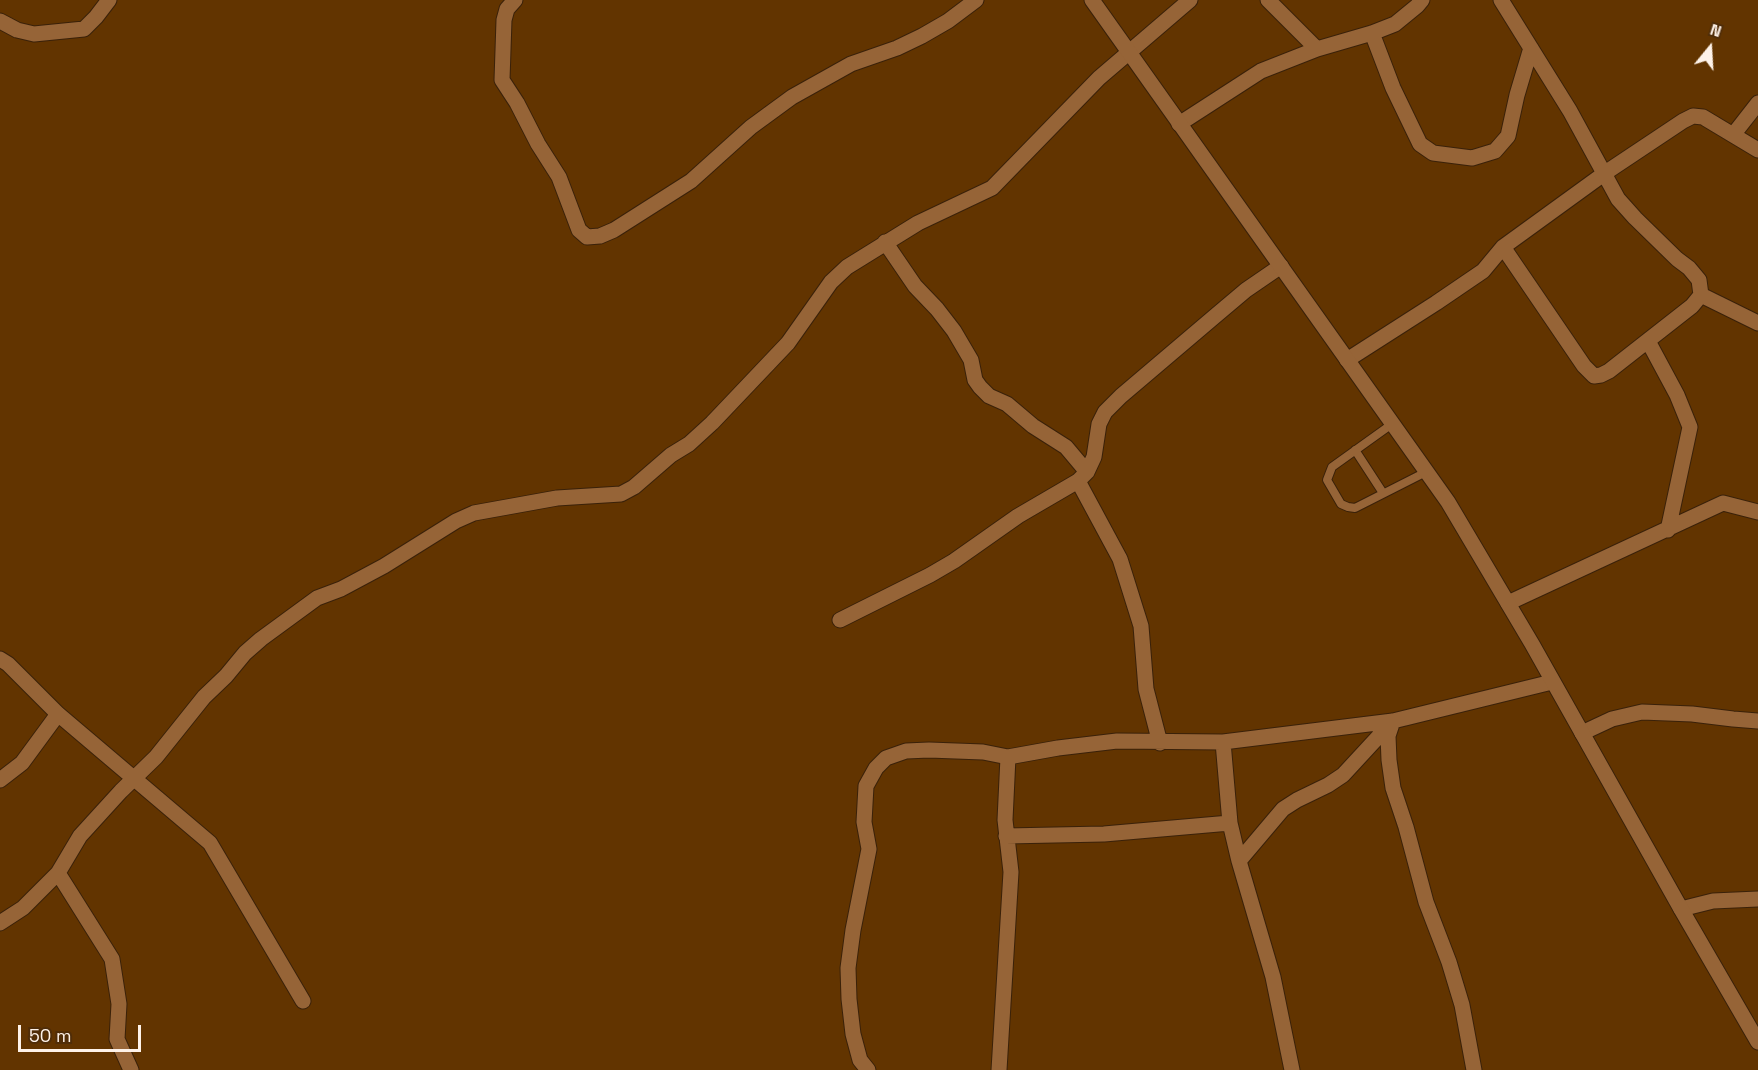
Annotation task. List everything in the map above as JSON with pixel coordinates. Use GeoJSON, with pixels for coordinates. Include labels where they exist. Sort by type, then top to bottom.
{"type":"FeatureCollection","features":[{"type":"Feature","properties":{"kind":"street"},"geometry":{"type":"LineString","coordinates":[[0,21],[17,30],[34,34],[84,28],[109,0]]}},
{"type":"Feature","properties":{"kind":"street"},"geometry":{"type":"LineString","coordinates":[[515,0],[507,9],[504,20],[502,80],[559,177],[579,230],[587,237],[600,236],[614,230],[691,181],[751,127],[792,97],[851,64],[897,48],[922,36],[948,21],[976,0]]}},
{"type":"Feature","properties":{"kind":"street"},"geometry":{"type":"LineString","coordinates":[[1092,0],[1448,502],[1758,1042]]}},
{"type":"Feature","properties":{"kind":"street"},"geometry":{"type":"LineString","coordinates":[[0,923],[23,908],[58,873],[80,836],[156,757],[204,697],[245,653],[317,598],[341,589],[384,566],[456,521],[474,513],[557,498],[621,494],[634,487],[712,423],[788,342],[831,282],[847,267],[918,223],[992,188],[1092,86],[1129,51],[1190,0]]}},
{"type":"Feature","properties":{"kind":"street"},"geometry":{"type":"LineString","coordinates":[[1268,0],[1317,49]]}},
{"type":"Feature","properties":{"kind":"street"},"geometry":{"type":"LineString","coordinates":[[1179,124],[1261,71],[1317,49],[1395,24],[1422,0]]}},
{"type":"Feature","properties":{"kind":"street"},"geometry":{"type":"LineString","coordinates":[[1501,0],[1570,111],[1618,199],[1689,268],[1699,280],[1701,295],[1692,306],[1609,371],[1594,376],[1584,366],[1525,283],[1503,247]]}},
{"type":"Feature","properties":{"kind":"street"},"geometry":{"type":"LineString","coordinates":[[1372,33],[1393,88],[1420,144],[1433,153],[1461,157],[1472,158],[1495,152],[1508,136],[1516,95],[1532,48]]}},
{"type":"Feature","properties":{"kind":"street"},"geometry":{"type":"LineString","coordinates":[[1733,135],[1758,103]]}},
{"type":"Feature","properties":{"kind":"street"},"geometry":{"type":"LineString","coordinates":[[1347,360],[1483,271],[1503,247],[1605,173],[1693,116],[1703,117],[1758,150]]}},
{"type":"Feature","properties":{"kind":"street"},"geometry":{"type":"LineString","coordinates":[[885,242],[915,286],[954,331],[971,360],[975,380],[980,387],[989,396],[1007,404],[1033,426],[1066,447],[1082,476],[1120,559],[1141,626],[1146,689],[1160,742]]}},
{"type":"Feature","properties":{"kind":"street"},"geometry":{"type":"LineString","coordinates":[[840,620],[954,561],[1018,516],[1082,476],[1094,457],[1099,424],[1105,412],[1214,317],[1281,266]]}},
{"type":"Feature","properties":{"kind":"street"},"geometry":{"type":"LineString","coordinates":[[1701,295],[1758,323]]}},
{"type":"Feature","properties":{"kind":"street"},"geometry":{"type":"LineString","coordinates":[[1647,341],[1677,395],[1690,427],[1668,530]]}},
{"type":"Feature","properties":{"kind":"street"},"geometry":{"type":"LineString","coordinates":[[1508,603],[1724,503],[1758,512]]}},
{"type":"Feature","properties":{"kind":"street"},"geometry":{"type":"LineString","coordinates":[[0,659],[58,714],[210,843],[303,1001]]}},
{"type":"Feature","properties":{"kind":"street"},"geometry":{"type":"LineString","coordinates":[[868,1070],[860,1060],[853,1034],[848,968],[868,849],[864,822],[866,786],[876,768],[886,758],[906,751],[983,752],[1008,757],[1117,741],[1223,742],[1394,721],[1552,682]]}},
{"type":"Feature","properties":{"kind":"street"},"geometry":{"type":"LineString","coordinates":[[1582,733],[1612,719],[1642,712],[1692,714],[1758,721]]}},
{"type":"Feature","properties":{"kind":"street"},"geometry":{"type":"LineString","coordinates":[[0,780],[22,763],[58,714]]}},
{"type":"Feature","properties":{"kind":"street"},"geometry":{"type":"LineString","coordinates":[[1239,861],[1283,809],[1343,775],[1394,721]]}},
{"type":"Feature","properties":{"kind":"street"},"geometry":{"type":"LineString","coordinates":[[1394,721],[1388,736],[1393,788],[1426,902],[1455,984],[1474,1070]]}},
{"type":"Feature","properties":{"kind":"street"},"geometry":{"type":"LineString","coordinates":[[1223,742],[1230,823],[1273,977],[1292,1070]]}},
{"type":"Feature","properties":{"kind":"street"},"geometry":{"type":"LineString","coordinates":[[999,1070],[1011,872],[1005,820],[1008,757]]}},
{"type":"Feature","properties":{"kind":"street"},"geometry":{"type":"LineString","coordinates":[[1006,836],[1104,834],[1230,823]]}},
{"type":"Feature","properties":{"kind":"street"},"geometry":{"type":"LineString","coordinates":[[58,873],[112,959],[119,1004],[117,1039],[131,1070]]}},
{"type":"Feature","properties":{"kind":"street"},"geometry":{"type":"LineString","coordinates":[[1681,909],[1713,901],[1758,899]]}},
{"type":"Feature","properties":{"kind":"lane"},"geometry":{"type":"LineString","coordinates":[[1392,424],[1332,467],[1328,473],[1327,480],[1341,504],[1355,508],[1426,472]]}},
{"type":"Feature","properties":{"kind":"lane"},"geometry":{"type":"LineString","coordinates":[[1355,450],[1383,494]]}}]}
